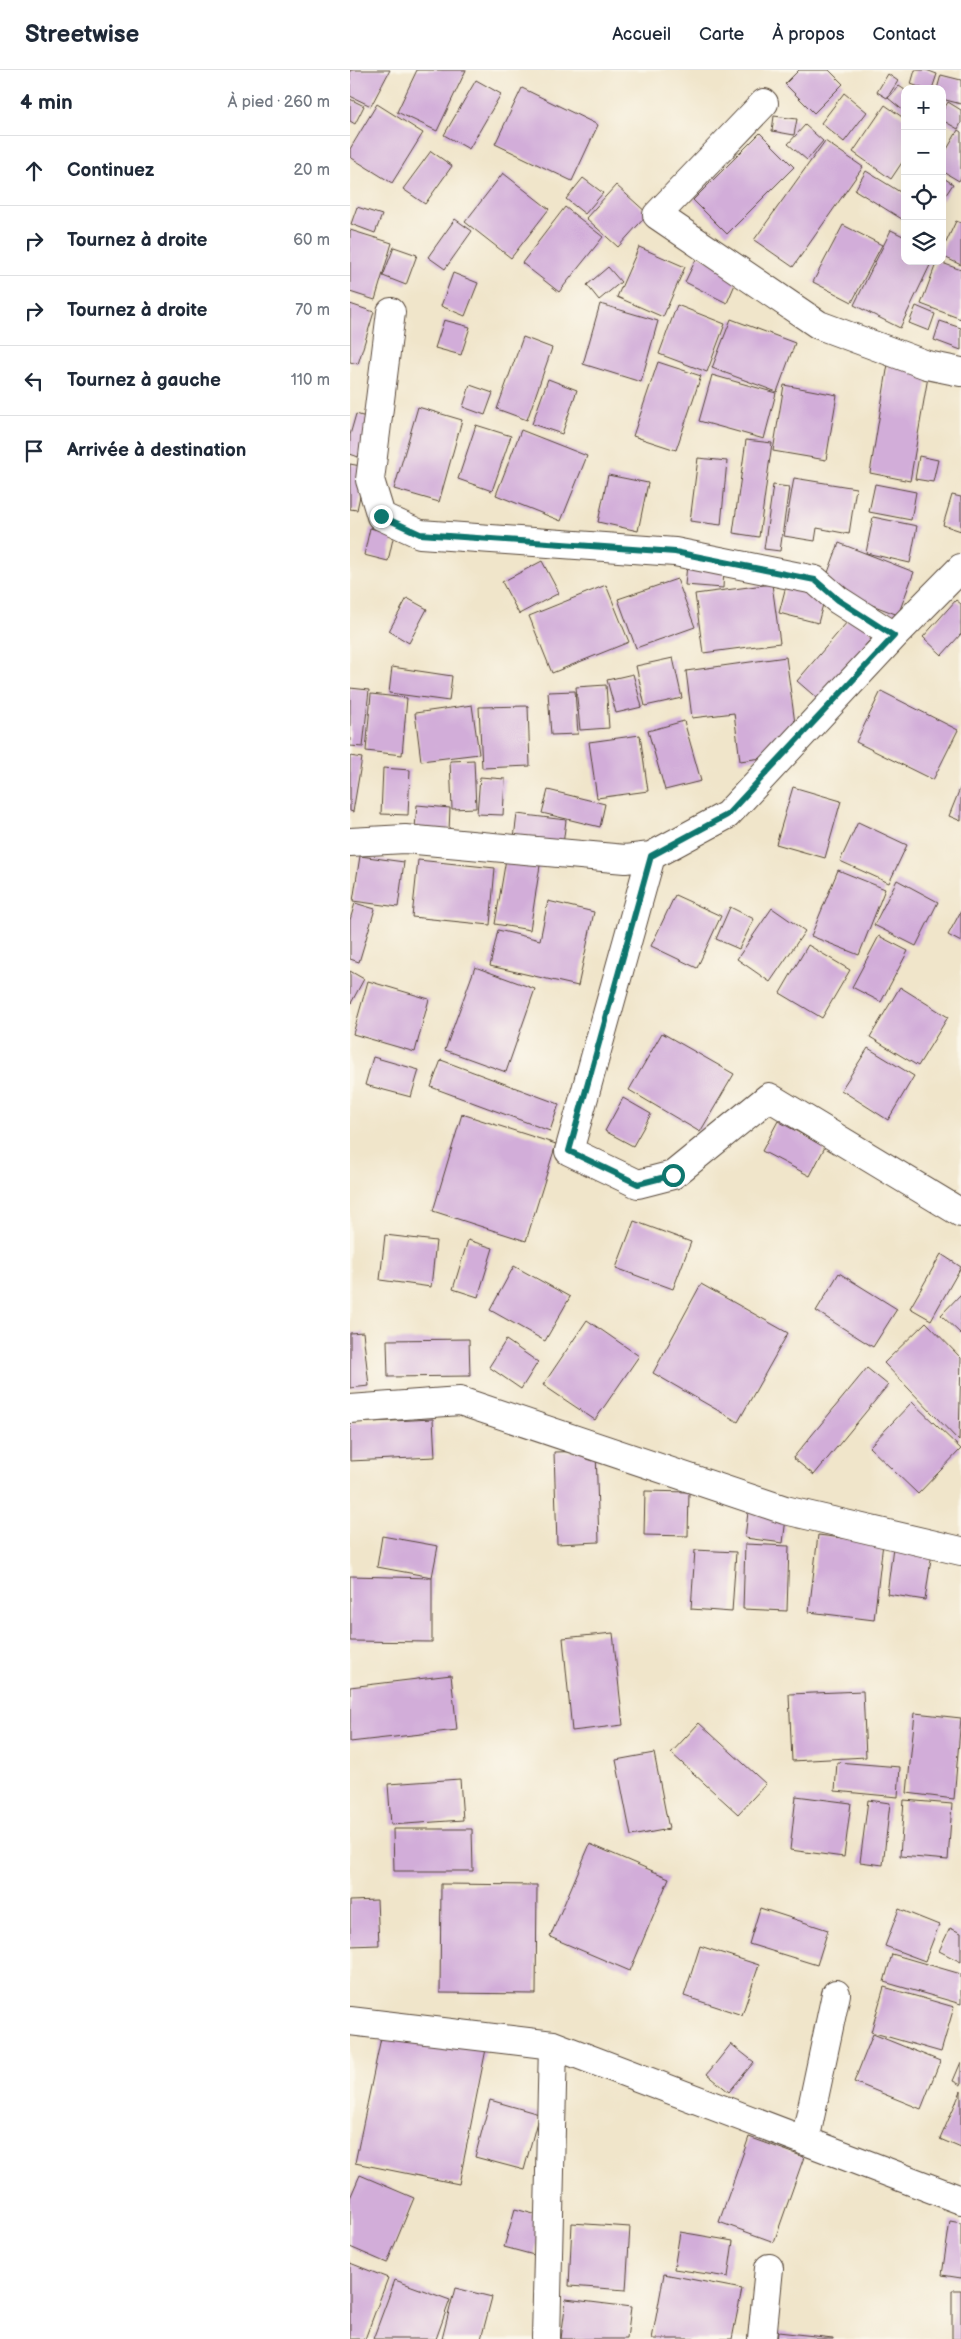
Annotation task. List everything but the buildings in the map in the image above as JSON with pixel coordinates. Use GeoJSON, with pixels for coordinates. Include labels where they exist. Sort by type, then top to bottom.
{"type":"FeatureCollection","features":[{"type":"Feature","properties":{"kind":"street"},"geometry":{"type":"LineString","coordinates":[[764,103],[657,215],[819,325],[927,365],[961,372]]}},
{"type":"Feature","properties":{"kind":"street"},"geometry":{"type":"LineString","coordinates":[[391,312],[370,480],[381,516],[420,534],[675,552],[815,580],[838,600],[894,636]]}},
{"type":"Feature","properties":{"kind":"street"},"geometry":{"type":"LineString","coordinates":[[350,842],[405,839],[625,859],[651,856],[727,815],[894,636],[961,568]]}},
{"type":"Feature","properties":{"kind":"street"},"geometry":{"type":"LineString","coordinates":[[651,856],[569,1151],[638,1184],[673,1175],[769,1097],[961,1213]]}},
{"type":"Feature","properties":{"kind":"street"},"geometry":{"type":"LineString","coordinates":[[350,1409],[460,1401],[785,1510],[961,1551]]}},
{"type":"Feature","properties":{"kind":"street"},"geometry":{"type":"LineString","coordinates":[[805,2141],[836,1994]]}},
{"type":"Feature","properties":{"kind":"street"},"geometry":{"type":"LineString","coordinates":[[350,2021],[553,2045],[961,2200]]}},
{"type":"Feature","properties":{"kind":"street"},"geometry":{"type":"LineString","coordinates":[[546,2339],[553,2045]]}},
{"type":"Feature","properties":{"kind":"street"},"geometry":{"type":"LineString","coordinates":[[762,2339],[769,2268]]}},
{"type":"Feature","properties":{"kind":"route"},"geometry":{"type":"LineString","coordinates":[[381,516],[420,534],[675,552],[770,573],[815,580],[838,600],[894,636],[727,815],[651,856],[569,1151],[638,1184],[673,1175]]}}]}
